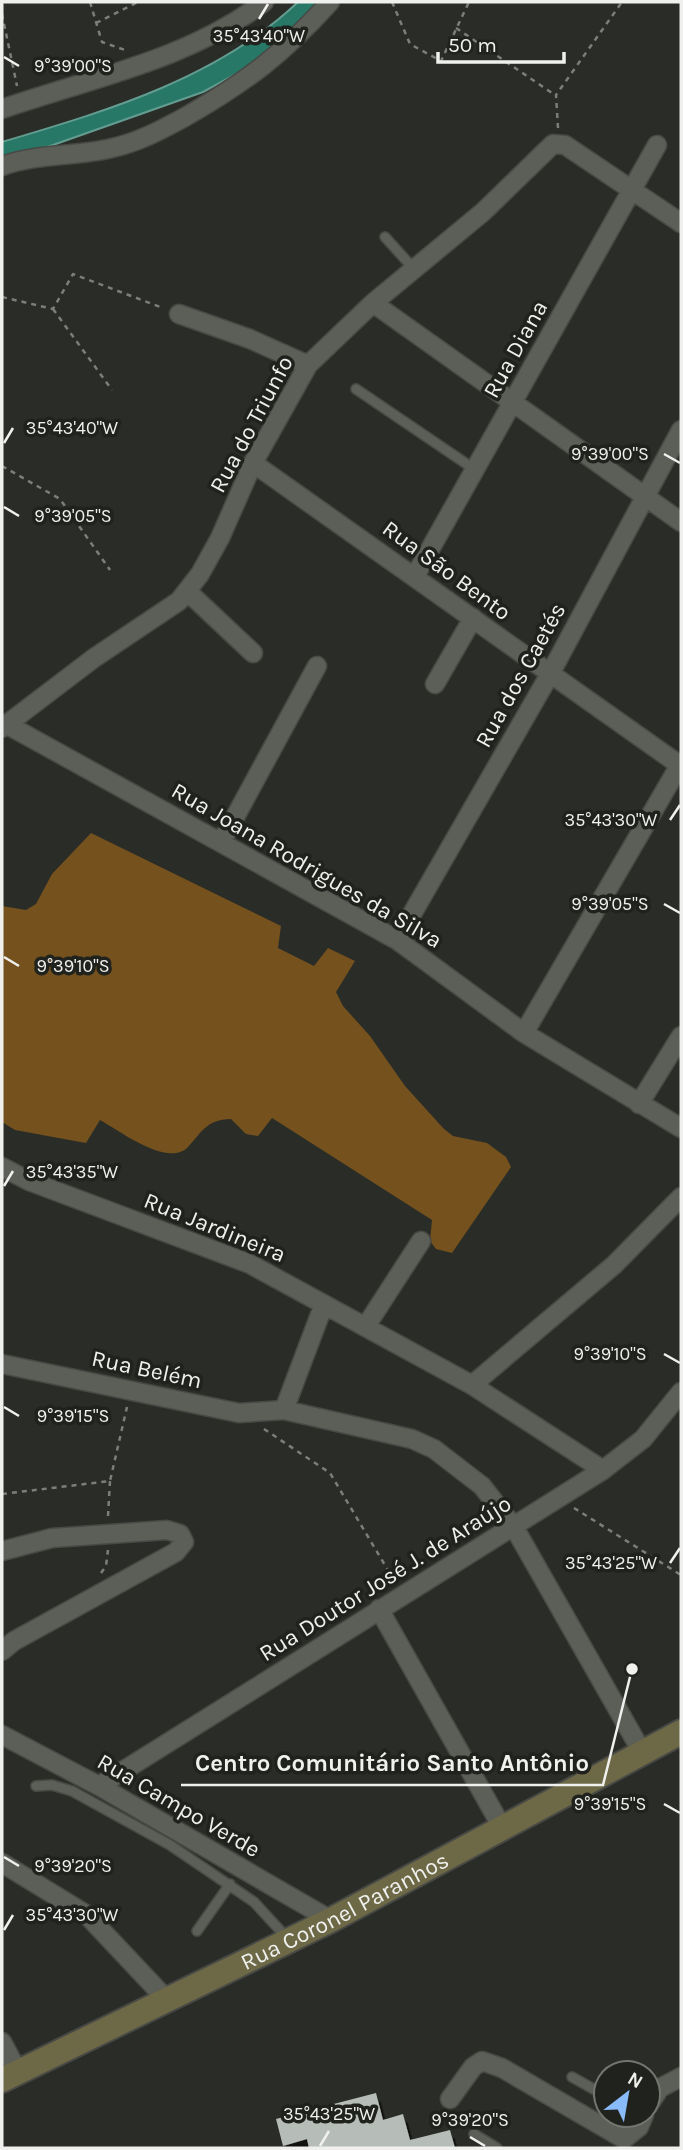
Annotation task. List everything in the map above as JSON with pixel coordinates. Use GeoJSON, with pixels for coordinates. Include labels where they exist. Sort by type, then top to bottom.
{"type":"FeatureCollection","features":[{"type":"Feature","properties":{"kind":"street"},"geometry":{"type":"LineString","coordinates":[[2,109],[153,61],[233,24],[264,2]]}},
{"type":"Feature","properties":{"kind":"street"},"geometry":{"type":"LineString","coordinates":[[2,166],[16,161],[109,149],[142,140],[239,86],[273,60],[330,2]]}},
{"type":"Feature","properties":{"kind":"street"},"geometry":{"type":"LineString","coordinates":[[558,142],[681,223]]}},
{"type":"Feature","properties":{"kind":"street","name":"Rua do Triunfo"},"geometry":{"type":"LineString","coordinates":[[4,726],[94,658],[156,619],[187,591],[220,538],[253,463],[308,365],[373,303],[415,271],[558,142]]}},
{"type":"Feature","properties":{"kind":"street","name":"Rua Diana"},"geometry":{"type":"LineString","coordinates":[[415,576],[657,145]]}},
{"type":"Feature","properties":{"kind":"street"},"geometry":{"type":"LineString","coordinates":[[373,303],[681,522]]}},
{"type":"Feature","properties":{"kind":"street"},"geometry":{"type":"LineString","coordinates":[[179,314],[250,339],[308,365]]}},
{"type":"Feature","properties":{"kind":"street","name":"Rua dos Caetés"},"geometry":{"type":"LineString","coordinates":[[397,940],[550,674],[681,430]]}},
{"type":"Feature","properties":{"kind":"street","name":"Rua São Bento"},"geometry":{"type":"LineString","coordinates":[[253,463],[681,765]]}},
{"type":"Feature","properties":{"kind":"street"},"geometry":{"type":"LineString","coordinates":[[187,591],[253,653]]}},
{"type":"Feature","properties":{"kind":"street"},"geometry":{"type":"LineString","coordinates":[[435,684],[474,618]]}},
{"type":"Feature","properties":{"kind":"street"},"geometry":{"type":"LineString","coordinates":[[222,841],[317,666]]}},
{"type":"Feature","properties":{"kind":"street","name":"Rua Joana Rodrigues da Silva"},"geometry":{"type":"LineString","coordinates":[[4,726],[222,841],[397,940],[524,1033],[681,1128]]}},
{"type":"Feature","properties":{"kind":"street"},"geometry":{"type":"LineString","coordinates":[[524,1033],[681,765]]}},
{"type":"Feature","properties":{"kind":"street"},"geometry":{"type":"LineString","coordinates":[[639,1104],[681,1035]]}},
{"type":"Feature","properties":{"kind":"street","name":"Rua Jardineira"},"geometry":{"type":"LineString","coordinates":[[2,1167],[29,1181],[250,1264],[472,1385],[603,1470]]}},
{"type":"Feature","properties":{"kind":"street"},"geometry":{"type":"LineString","coordinates":[[472,1385],[614,1265],[681,1198]]}},
{"type":"Feature","properties":{"kind":"street"},"geometry":{"type":"LineString","coordinates":[[366,1326],[421,1241]]}},
{"type":"Feature","properties":{"kind":"street"},"geometry":{"type":"LineString","coordinates":[[284,1410],[324,1304]]}},
{"type":"Feature","properties":{"kind":"street","name":"Rua Belém"},"geometry":{"type":"LineString","coordinates":[[2,1364],[239,1413],[284,1410],[412,1439],[434,1449],[482,1486],[514,1527],[642,1752]]}},
{"type":"Feature","properties":{"kind":"street","name":"Rua Doutor José J. de Araújo"},"geometry":{"type":"LineString","coordinates":[[99,1786],[603,1470],[643,1439],[681,1392]]}},
{"type":"Feature","properties":{"kind":"street"},"geometry":{"type":"LineString","coordinates":[[2,1551],[52,1538],[167,1530],[180,1534],[184,1542],[182,1547],[162,1560],[14,1641],[2,1651]]}},
{"type":"Feature","properties":{"kind":"street"},"geometry":{"type":"LineString","coordinates":[[379,1609],[503,1829]]}},
{"type":"Feature","properties":{"kind":"street","name":"Rua Coronel Paranhos"},"geometry":{"type":"LineString","coordinates":[[10,2076],[331,1920],[681,1732]]}},
{"type":"Feature","properties":{"kind":"street","name":"Rua Campo Verde"},"geometry":{"type":"LineString","coordinates":[[2,1735],[99,1786],[331,1920]]}},
{"type":"Feature","properties":{"kind":"street"},"geometry":{"type":"LineString","coordinates":[[2,1863],[87,1916],[167,2000]]}},
{"type":"Feature","properties":{"kind":"street"},"geometry":{"type":"LineString","coordinates":[[2,2042],[10,2076]]}},
{"type":"Feature","properties":{"kind":"street"},"geometry":{"type":"LineString","coordinates":[[450,2099],[473,2067],[482,2061],[502,2068],[592,2120]]}},
{"type":"Feature","properties":{"kind":"street"},"geometry":{"type":"LineString","coordinates":[[662,2087],[681,2077]]}},
{"type":"Feature","properties":{"kind":"street"},"geometry":{"type":"LineString","coordinates":[[607,2129],[624,2139],[636,2129]]}},
{"type":"Feature","properties":{"kind":"lane"},"geometry":{"type":"LineString","coordinates":[[385,237],[415,271]]}},
{"type":"Feature","properties":{"kind":"lane"},"geometry":{"type":"LineString","coordinates":[[356,389],[474,469]]}},
{"type":"Feature","properties":{"kind":"lane"},"geometry":{"type":"LineString","coordinates":[[36,1787],[52,1786],[72,1791],[170,1845],[254,1902],[289,1940]]}},
{"type":"Feature","properties":{"kind":"lane"},"geometry":{"type":"LineString","coordinates":[[197,1931],[230,1884]]}},
{"type":"Feature","properties":{"kind":"lane"},"geometry":{"type":"LineString","coordinates":[[572,2077],[592,2088]]}},
{"type":"Feature","properties":{"kind":"lane"},"geometry":{"type":"LineString","coordinates":[[474,2134],[497,2148]]}},
{"type":"Feature","properties":{"kind":"path"},"geometry":{"type":"LineString","coordinates":[[90,2],[102,42],[153,61]]}},
{"type":"Feature","properties":{"kind":"path"},"geometry":{"type":"LineString","coordinates":[[96,23],[138,2]]}},
{"type":"Feature","properties":{"kind":"path"},"geometry":{"type":"LineString","coordinates":[[392,2],[410,44],[442,61],[469,2]]}},
{"type":"Feature","properties":{"kind":"path"},"geometry":{"type":"LineString","coordinates":[[558,142],[556,95],[615,8],[622,2]]}},
{"type":"Feature","properties":{"kind":"path"},"geometry":{"type":"LineString","coordinates":[[2,14],[20,103]]}},
{"type":"Feature","properties":{"kind":"path"},"geometry":{"type":"LineString","coordinates":[[456,28],[556,95]]}},
{"type":"Feature","properties":{"kind":"path"},"geometry":{"type":"LineString","coordinates":[[53,309],[73,274],[179,314]]}},
{"type":"Feature","properties":{"kind":"path"},"geometry":{"type":"LineString","coordinates":[[2,298],[53,309],[112,390]]}},
{"type":"Feature","properties":{"kind":"path"},"geometry":{"type":"LineString","coordinates":[[2,466],[60,499],[110,570]]}},
{"type":"Feature","properties":{"kind":"path"},"geometry":{"type":"LineString","coordinates":[[108,1515],[110,1481],[131,1391]]}},
{"type":"Feature","properties":{"kind":"path"},"geometry":{"type":"LineString","coordinates":[[239,1413],[330,1472],[402,1594]]}},
{"type":"Feature","properties":{"kind":"path"},"geometry":{"type":"LineString","coordinates":[[2,1494],[110,1481]]}},
{"type":"Feature","properties":{"kind":"path"},"geometry":{"type":"LineString","coordinates":[[557,1497],[681,1575]]}},
{"type":"Feature","properties":{"kind":"shaded area"},"geometry":{"type":"Polygon","coordinates":[[[298,2],[321,2],[298,28],[251,66],[203,92],[2,163],[2,142],[120,104],[196,72],[266,29],[298,2]]]}},
{"type":"Feature","properties":{"kind":"shaded area"},"geometry":{"type":"Polygon","coordinates":[[[91,833],[281,926],[278,948],[314,966],[328,948],[355,961],[336,992],[343,1006],[370,1036],[405,1086],[444,1129],[453,1136],[487,1143],[506,1157],[511,1167],[452,1253],[436,1249],[430,1241],[432,1220],[272,1118],[258,1136],[246,1134],[231,1119],[210,1124],[188,1147],[169,1153],[144,1146],[100,1120],[86,1143],[15,1130],[2,1122],[2,906],[26,910],[36,904],[52,874],[91,833]]]}},
{"type":"Feature","properties":{"kind":"building"},"geometry":{"type":"Polygon","coordinates":[[[376,2093],[383,2120],[403,2114],[410,2140],[450,2130],[455,2148],[309,2148],[307,2139],[283,2146],[276,2119],[376,2093]]]}},
{"type":"Feature","properties":{"kind":"place","name":"Centro Comunitário Santo Antônio"},"geometry":{"type":"Point","coordinates":[632,1669]}}]}
